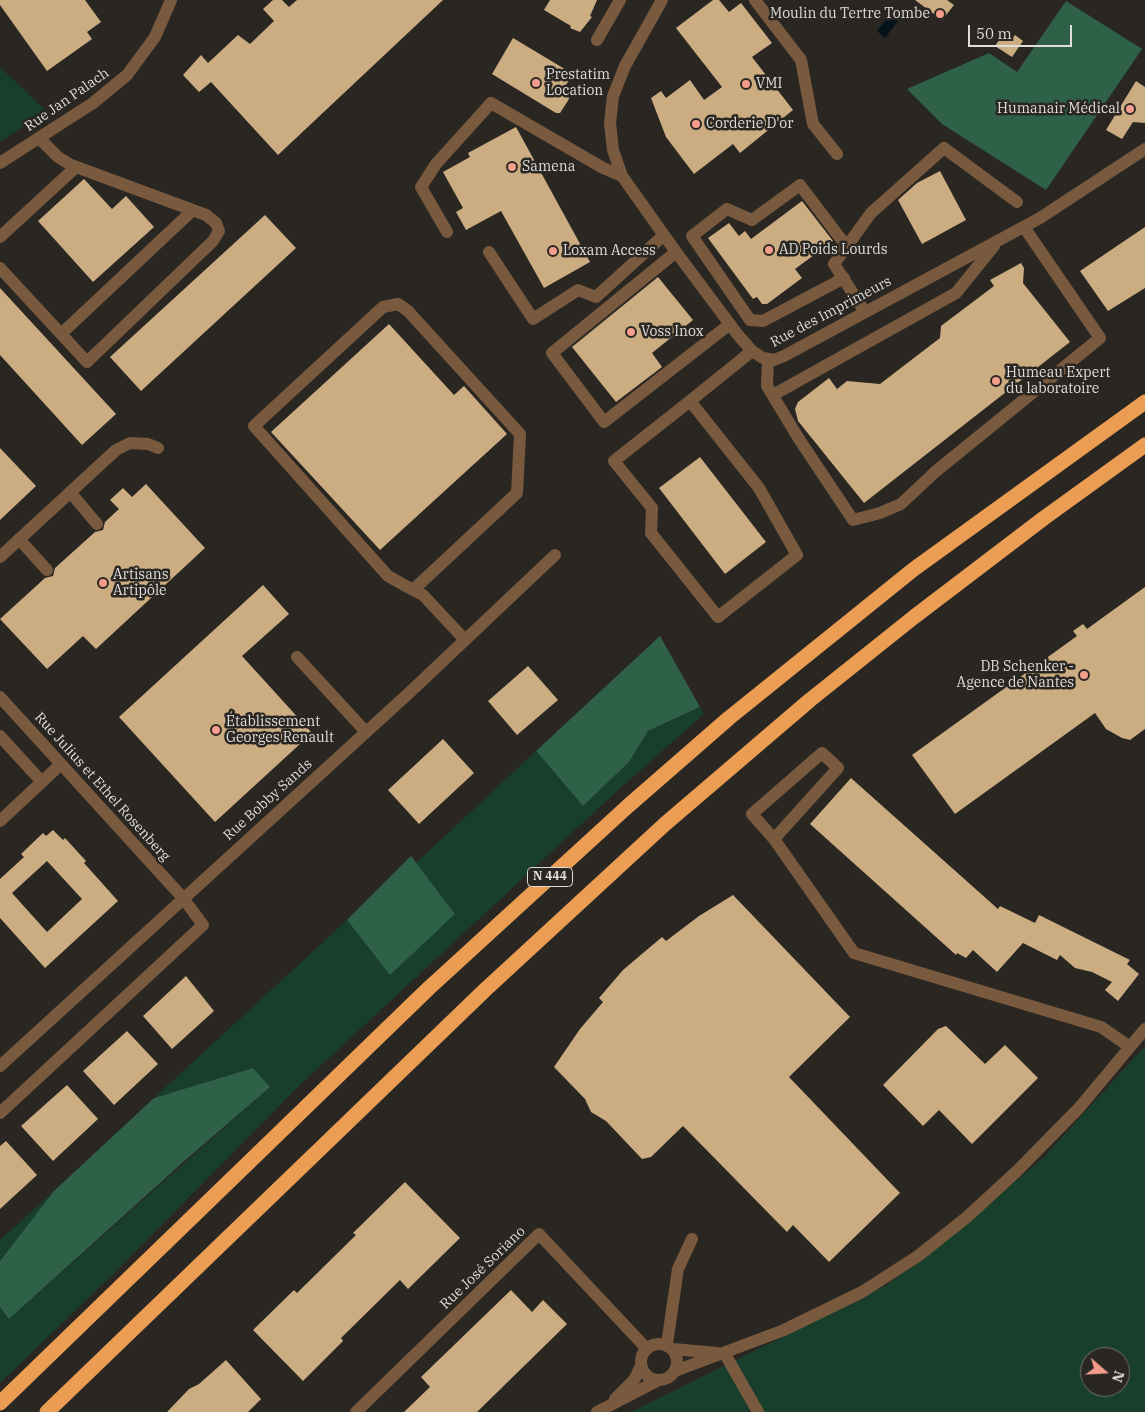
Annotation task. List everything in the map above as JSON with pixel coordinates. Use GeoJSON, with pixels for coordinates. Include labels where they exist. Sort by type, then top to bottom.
{"type":"FeatureCollection","features":[{"type":"Feature","properties":{"kind":"highway","name":"N 444"},"geometry":{"type":"LineString","coordinates":[[0,1403],[422,995],[642,793],[736,712],[884,593],[1028,485],[1145,402]]}},
{"type":"Feature","properties":{"kind":"highway","name":"N 444"},"geometry":{"type":"LineString","coordinates":[[47,1412],[486,988],[665,824],[810,700],[921,611],[1036,523],[1145,445]]}},
{"type":"Feature","properties":{"kind":"street","name":"Rue Jan Palach"},"geometry":{"type":"LineString","coordinates":[[0,163],[93,103],[126,75],[155,37],[172,0]]}},
{"type":"Feature","properties":{"kind":"street"},"geometry":{"type":"LineString","coordinates":[[597,40],[620,0]]}},
{"type":"Feature","properties":{"kind":"street","name":"Rue des Imprimeurs"},"geometry":{"type":"LineString","coordinates":[[662,0],[625,66],[613,96],[610,123],[613,150],[622,176],[676,252],[752,351],[768,359],[774,360],[784,356],[1024,227],[1145,149]]}},
{"type":"Feature","properties":{"kind":"street"},"geometry":{"type":"LineString","coordinates":[[755,0],[801,60],[814,124],[838,154]]}},
{"type":"Feature","properties":{"kind":"street"},"geometry":{"type":"LineString","coordinates":[[447,232],[421,187],[436,164],[491,103],[603,168],[622,176]]}},
{"type":"Feature","properties":{"kind":"street"},"geometry":{"type":"LineString","coordinates":[[0,268],[87,362],[214,241],[219,231],[216,223],[206,215],[76,167],[58,157],[39,138]]}},
{"type":"Feature","properties":{"kind":"street"},"geometry":{"type":"LineString","coordinates":[[865,312],[834,264],[871,213],[944,148],[1017,202]]}},
{"type":"Feature","properties":{"kind":"street"},"geometry":{"type":"LineString","coordinates":[[0,237],[76,167]]}},
{"type":"Feature","properties":{"kind":"street"},"geometry":{"type":"LineString","coordinates":[[844,278],[763,321],[750,320],[692,236],[726,209],[752,220],[800,184],[847,247]]}},
{"type":"Feature","properties":{"kind":"street"},"geometry":{"type":"LineString","coordinates":[[61,334],[193,210]]}},
{"type":"Feature","properties":{"kind":"street"},"geometry":{"type":"LineString","coordinates":[[768,359],[768,386],[799,439],[853,520],[880,513],[901,504],[935,472],[1100,338],[1024,227]]}},
{"type":"Feature","properties":{"kind":"street"},"geometry":{"type":"LineString","coordinates":[[489,252],[533,319],[578,290],[596,297],[664,235]]}},
{"type":"Feature","properties":{"kind":"street"},"geometry":{"type":"LineString","coordinates":[[773,395],[956,293],[999,240]]}},
{"type":"Feature","properties":{"kind":"street"},"geometry":{"type":"LineString","coordinates":[[676,252],[552,354],[604,422],[730,324]]}},
{"type":"Feature","properties":{"kind":"street"},"geometry":{"type":"LineString","coordinates":[[413,590],[517,494],[520,434],[408,311],[398,304],[383,306],[254,426],[388,576],[413,590],[423,595],[465,640]]}},
{"type":"Feature","properties":{"kind":"street"},"geometry":{"type":"LineString","coordinates":[[690,401],[759,488],[797,555],[718,616],[651,533],[652,508],[614,461],[752,351]]}},
{"type":"Feature","properties":{"kind":"street"},"geometry":{"type":"LineString","coordinates":[[0,557],[116,450],[130,443],[148,444],[158,448]]}},
{"type":"Feature","properties":{"kind":"street"},"geometry":{"type":"LineString","coordinates":[[70,492],[97,524]]}},
{"type":"Feature","properties":{"kind":"street"},"geometry":{"type":"LineString","coordinates":[[19,539],[47,570]]}},
{"type":"Feature","properties":{"kind":"street","name":"Rue Bobby Sands"},"geometry":{"type":"LineString","coordinates":[[0,1066],[366,732],[555,555]]}},
{"type":"Feature","properties":{"kind":"street"},"geometry":{"type":"LineString","coordinates":[[297,657],[366,732]]}},
{"type":"Feature","properties":{"kind":"street","name":"Rue Julius et Ethel Rosenberg"},"geometry":{"type":"LineString","coordinates":[[0,697],[183,898],[204,925],[0,1113]]}},
{"type":"Feature","properties":{"kind":"street"},"geometry":{"type":"LineString","coordinates":[[0,736],[42,782]]}},
{"type":"Feature","properties":{"kind":"street"},"geometry":{"type":"LineString","coordinates":[[774,839],[838,768],[822,753],[752,814],[774,839],[854,953],[1101,1027],[1130,1047]]}},
{"type":"Feature","properties":{"kind":"street"},"geometry":{"type":"LineString","coordinates":[[0,821],[61,764]]}},
{"type":"Feature","properties":{"kind":"street"},"geometry":{"type":"LineString","coordinates":[[598,1412],[659,1380],[666,1379],[675,1372],[784,1330],[862,1292],[918,1256],[967,1217],[1079,1108],[1145,1029]]}},
{"type":"Feature","properties":{"kind":"street","name":"Rue José Soriano"},"geometry":{"type":"LineString","coordinates":[[356,1412],[539,1234],[647,1349]]}},
{"type":"Feature","properties":{"kind":"street"},"geometry":{"type":"LineString","coordinates":[[675,1372],[678,1360],[670,1347],[678,1269],[692,1239]]}},
{"type":"Feature","properties":{"kind":"street"},"geometry":{"type":"LineString","coordinates":[[598,1412],[634,1380],[641,1366],[642,1356],[647,1349],[655,1345],[725,1354]]}},
{"type":"Feature","properties":{"kind":"street"},"geometry":{"type":"LineString","coordinates":[[725,1354],[758,1412]]}},
{"type":"Feature","properties":{"kind":"street"},"geometry":{"type":"LineString","coordinates":[[641,1366],[647,1376],[659,1380]]}},
{"type":"Feature","properties":{"kind":"green space"},"geometry":{"type":"Polygon","coordinates":[[[1066,1],[1142,49],[1046,190],[942,124],[907,89],[989,53],[1017,72],[1066,1]]]}},
{"type":"Feature","properties":{"kind":"green space"},"geometry":{"type":"Polygon","coordinates":[[[0,67],[46,111],[0,142],[0,67]]]}},
{"type":"Feature","properties":{"kind":"green space"},"geometry":{"type":"Polygon","coordinates":[[[660,636],[700,707],[648,731],[629,762],[583,806],[536,751],[660,636]]]}},
{"type":"Feature","properties":{"kind":"green space"},"geometry":{"type":"Polygon","coordinates":[[[700,707],[704,714],[616,792],[303,1082],[111,1276],[0,1383],[0,1307],[9,1319],[270,1087],[252,1068],[154,1098],[347,920],[390,974],[455,914],[416,863],[536,751],[583,806],[629,762],[648,731],[700,707]]]}},
{"type":"Feature","properties":{"kind":"green space"},"geometry":{"type":"Polygon","coordinates":[[[411,856],[455,914],[390,975],[347,920],[411,856]]]}},
{"type":"Feature","properties":{"kind":"green space"},"geometry":{"type":"Polygon","coordinates":[[[1145,1046],[1145,1412],[753,1412],[752,1410],[746,1412],[631,1412],[885,1286],[941,1244],[1044,1157],[1145,1046]]]}},
{"type":"Feature","properties":{"kind":"green space"},"geometry":{"type":"Polygon","coordinates":[[[253,1068],[270,1087],[181,1164],[9,1319],[0,1307],[0,1261],[54,1191],[154,1098],[253,1068]]]}},
{"type":"Feature","properties":{"kind":"green space"},"geometry":{"type":"Polygon","coordinates":[[[54,1191],[0,1261],[0,1240],[54,1191]]]}},
{"type":"Feature","properties":{"kind":"shaded area"},"geometry":{"type":"Polygon","coordinates":[[[893,11],[901,17],[885,38],[877,31],[893,11]]]}},
{"type":"Feature","properties":{"kind":"building"},"geometry":{"type":"Polygon","coordinates":[[[0,0],[85,0],[101,22],[87,32],[92,39],[47,71],[0,5],[0,0]]]}},
{"type":"Feature","properties":{"kind":"building"},"geometry":{"type":"Polygon","coordinates":[[[273,0],[282,0],[289,7],[297,0],[443,0],[278,155],[211,82],[199,92],[183,75],[201,55],[208,63],[238,35],[250,44],[274,21],[263,9],[273,0]]]}},
{"type":"Feature","properties":{"kind":"building"},"geometry":{"type":"Polygon","coordinates":[[[550,0],[597,0],[590,16],[592,17],[580,32],[570,28],[571,26],[544,10],[550,0]]]}},
{"type":"Feature","properties":{"kind":"building"},"geometry":{"type":"Polygon","coordinates":[[[713,0],[719,0],[729,12],[741,3],[772,43],[752,57],[793,110],[740,153],[733,144],[694,174],[666,137],[651,98],[661,91],[666,98],[690,80],[704,100],[722,87],[676,28],[713,0]]]}},
{"type":"Feature","properties":{"kind":"building","name":"Moulin du Tertre Tombe"},"geometry":{"type":"Polygon","coordinates":[[[915,0],[947,0],[954,5],[942,20],[915,0]]]}},
{"type":"Feature","properties":{"kind":"building"},"geometry":{"type":"Polygon","coordinates":[[[1015,35],[1023,41],[1012,57],[995,46],[1002,36],[1010,41],[1015,35]]]}},
{"type":"Feature","properties":{"kind":"building","name":"Prestatim Location"},"geometry":{"type":"Polygon","coordinates":[[[513,38],[573,74],[562,91],[568,95],[569,99],[560,113],[556,113],[492,74],[513,38]]]}},
{"type":"Feature","properties":{"kind":"building","name":"Humanair Médical"},"geometry":{"type":"Polygon","coordinates":[[[1136,81],[1145,87],[1145,123],[1133,122],[1122,139],[1106,130],[1136,81]]]}},
{"type":"Feature","properties":{"kind":"building"},"geometry":{"type":"Polygon","coordinates":[[[516,127],[590,262],[544,288],[501,211],[466,230],[456,212],[463,208],[443,172],[470,157],[468,153],[516,127]]]}},
{"type":"Feature","properties":{"kind":"building"},"geometry":{"type":"Polygon","coordinates":[[[940,171],[966,220],[922,244],[898,200],[917,183],[940,171]]]}},
{"type":"Feature","properties":{"kind":"building"},"geometry":{"type":"Polygon","coordinates":[[[84,179],[112,209],[126,196],[154,227],[93,282],[38,221],[84,179]]]}},
{"type":"Feature","properties":{"kind":"building","name":"AD Poids Lourds"},"geometry":{"type":"Polygon","coordinates":[[[802,201],[833,241],[795,269],[802,278],[767,304],[762,304],[757,297],[753,299],[708,238],[729,223],[739,236],[745,231],[751,239],[802,201]]]}},
{"type":"Feature","properties":{"kind":"building"},"geometry":{"type":"Polygon","coordinates":[[[265,215],[296,248],[141,391],[110,357],[265,215]]]}},
{"type":"Feature","properties":{"kind":"building"},"geometry":{"type":"Polygon","coordinates":[[[1145,227],[1145,288],[1108,311],[1080,271],[1145,227]]]}},
{"type":"Feature","properties":{"kind":"building","name":"Humeau Expert du laboratoire"},"geometry":{"type":"Polygon","coordinates":[[[1021,263],[1024,268],[1023,283],[1070,342],[864,503],[798,421],[795,409],[798,402],[829,378],[837,389],[847,381],[880,384],[940,338],[941,326],[994,286],[990,280],[1021,263]]]}},
{"type":"Feature","properties":{"kind":"building","name":"Voss Inox"},"geometry":{"type":"Polygon","coordinates":[[[658,277],[693,320],[652,353],[662,367],[616,402],[572,347],[658,277]]]}},
{"type":"Feature","properties":{"kind":"building"},"geometry":{"type":"Polygon","coordinates":[[[0,288],[116,414],[82,445],[0,355],[0,288]]]}},
{"type":"Feature","properties":{"kind":"building"},"geometry":{"type":"Polygon","coordinates":[[[389,324],[454,395],[464,386],[507,434],[380,550],[271,432],[389,324]]]}},
{"type":"Feature","properties":{"kind":"building"},"geometry":{"type":"Polygon","coordinates":[[[0,448],[36,486],[0,520],[0,448]]]}},
{"type":"Feature","properties":{"kind":"building"},"geometry":{"type":"Polygon","coordinates":[[[700,457],[766,542],[725,574],[659,488],[700,457]]]}},
{"type":"Feature","properties":{"kind":"building","name":"Artisans Artipôle"},"geometry":{"type":"Polygon","coordinates":[[[146,484],[205,548],[96,649],[83,636],[47,669],[0,619],[45,578],[53,576],[55,568],[95,532],[103,530],[105,522],[119,509],[110,500],[123,488],[132,497],[146,484]]]}},
{"type":"Feature","properties":{"kind":"building"},"geometry":{"type":"Polygon","coordinates":[[[263,585],[289,614],[242,656],[312,733],[215,822],[119,717],[263,585]]]}},
{"type":"Feature","properties":{"kind":"building","name":"DB Schenker - Agence de Nantes"},"geometry":{"type":"Polygon","coordinates":[[[1145,587],[1145,729],[1130,740],[1122,738],[1106,729],[1095,713],[955,814],[912,755],[1077,636],[1073,631],[1083,624],[1087,629],[1145,587]]]}},
{"type":"Feature","properties":{"kind":"building"},"geometry":{"type":"Polygon","coordinates":[[[528,666],[558,700],[517,735],[488,701],[528,666]]]}},
{"type":"Feature","properties":{"kind":"building"},"geometry":{"type":"Polygon","coordinates":[[[443,739],[474,773],[419,824],[388,790],[443,739]]]}},
{"type":"Feature","properties":{"kind":"building"},"geometry":{"type":"Polygon","coordinates":[[[851,778],[998,909],[1000,906],[1035,923],[1039,915],[1130,960],[1127,964],[1139,974],[1118,1001],[1105,990],[1112,982],[1092,972],[1075,968],[1060,955],[1057,960],[1023,943],[997,972],[973,950],[966,958],[957,953],[956,955],[810,824],[851,778]]]}},
{"type":"Feature","properties":{"kind":"building"},"geometry":{"type":"Polygon","coordinates":[[[53,830],[63,840],[65,838],[86,861],[84,863],[118,901],[45,968],[0,918],[0,879],[24,857],[21,854],[43,833],[46,836],[53,830]],[[47,861],[12,893],[47,932],[82,899],[47,861]]]}},
{"type":"Feature","properties":{"kind":"building"},"geometry":{"type":"Polygon","coordinates":[[[733,895],[850,1017],[789,1077],[900,1193],[829,1262],[793,1225],[787,1232],[683,1126],[651,1157],[642,1159],[606,1121],[591,1112],[585,1099],[554,1067],[580,1029],[603,1002],[599,998],[623,970],[662,937],[666,941],[699,916],[733,895]]]}},
{"type":"Feature","properties":{"kind":"building"},"geometry":{"type":"Polygon","coordinates":[[[186,976],[214,1011],[172,1049],[143,1016],[186,976]]]}},
{"type":"Feature","properties":{"kind":"building"},"geometry":{"type":"Polygon","coordinates":[[[946,1026],[985,1064],[1005,1045],[1038,1078],[972,1144],[939,1110],[923,1126],[883,1085],[938,1029],[946,1026]]]}},
{"type":"Feature","properties":{"kind":"building"},"geometry":{"type":"Polygon","coordinates":[[[127,1031],[158,1064],[114,1105],[83,1071],[127,1031]]]}},
{"type":"Feature","properties":{"kind":"building"},"geometry":{"type":"Polygon","coordinates":[[[67,1085],[98,1119],[53,1161],[21,1126],[67,1085]]]}},
{"type":"Feature","properties":{"kind":"building"},"geometry":{"type":"Polygon","coordinates":[[[6,1141],[37,1175],[0,1209],[0,1146],[6,1141]]]}},
{"type":"Feature","properties":{"kind":"building"},"geometry":{"type":"Polygon","coordinates":[[[405,1182],[460,1238],[408,1289],[400,1280],[341,1338],[343,1341],[303,1381],[253,1330],[294,1290],[297,1293],[356,1235],[353,1233],[405,1182]]]}},
{"type":"Feature","properties":{"kind":"building"},"geometry":{"type":"Polygon","coordinates":[[[511,1290],[532,1312],[543,1300],[567,1324],[477,1412],[404,1412],[430,1387],[421,1377],[511,1290]]]}},
{"type":"Feature","properties":{"kind":"building"},"geometry":{"type":"Polygon","coordinates":[[[226,1360],[261,1399],[248,1412],[167,1412],[189,1389],[199,1384],[226,1360]]]}},
{"type":"Feature","properties":{"kind":"place","name":"Moulin du Tertre Tombe"},"geometry":{"type":"Point","coordinates":[940,14]}},
{"type":"Feature","properties":{"kind":"place","name":"Prestatim Location"},"geometry":{"type":"Point","coordinates":[536,83]}},
{"type":"Feature","properties":{"kind":"place","name":"VMI"},"geometry":{"type":"Point","coordinates":[746,84]}},
{"type":"Feature","properties":{"kind":"place","name":"Humanair Médical"},"geometry":{"type":"Point","coordinates":[1130,109]}},
{"type":"Feature","properties":{"kind":"place","name":"Corderie D'or"},"geometry":{"type":"Point","coordinates":[696,124]}},
{"type":"Feature","properties":{"kind":"place","name":"Samena"},"geometry":{"type":"Point","coordinates":[512,167]}},
{"type":"Feature","properties":{"kind":"place","name":"AD Poids Lourds"},"geometry":{"type":"Point","coordinates":[769,250]}},
{"type":"Feature","properties":{"kind":"place","name":"Loxam Access"},"geometry":{"type":"Point","coordinates":[553,251]}},
{"type":"Feature","properties":{"kind":"place","name":"Voss Inox"},"geometry":{"type":"Point","coordinates":[631,332]}},
{"type":"Feature","properties":{"kind":"place","name":"Humeau Expert du laboratoire"},"geometry":{"type":"Point","coordinates":[996,381]}},
{"type":"Feature","properties":{"kind":"place","name":"Artisans Artipôle"},"geometry":{"type":"Point","coordinates":[103,583]}},
{"type":"Feature","properties":{"kind":"place","name":"DB Schenker - Agence de Nantes"},"geometry":{"type":"Point","coordinates":[1084,675]}},
{"type":"Feature","properties":{"kind":"place","name":"Établissement Georges Renault"},"geometry":{"type":"Point","coordinates":[216,730]}}]}
